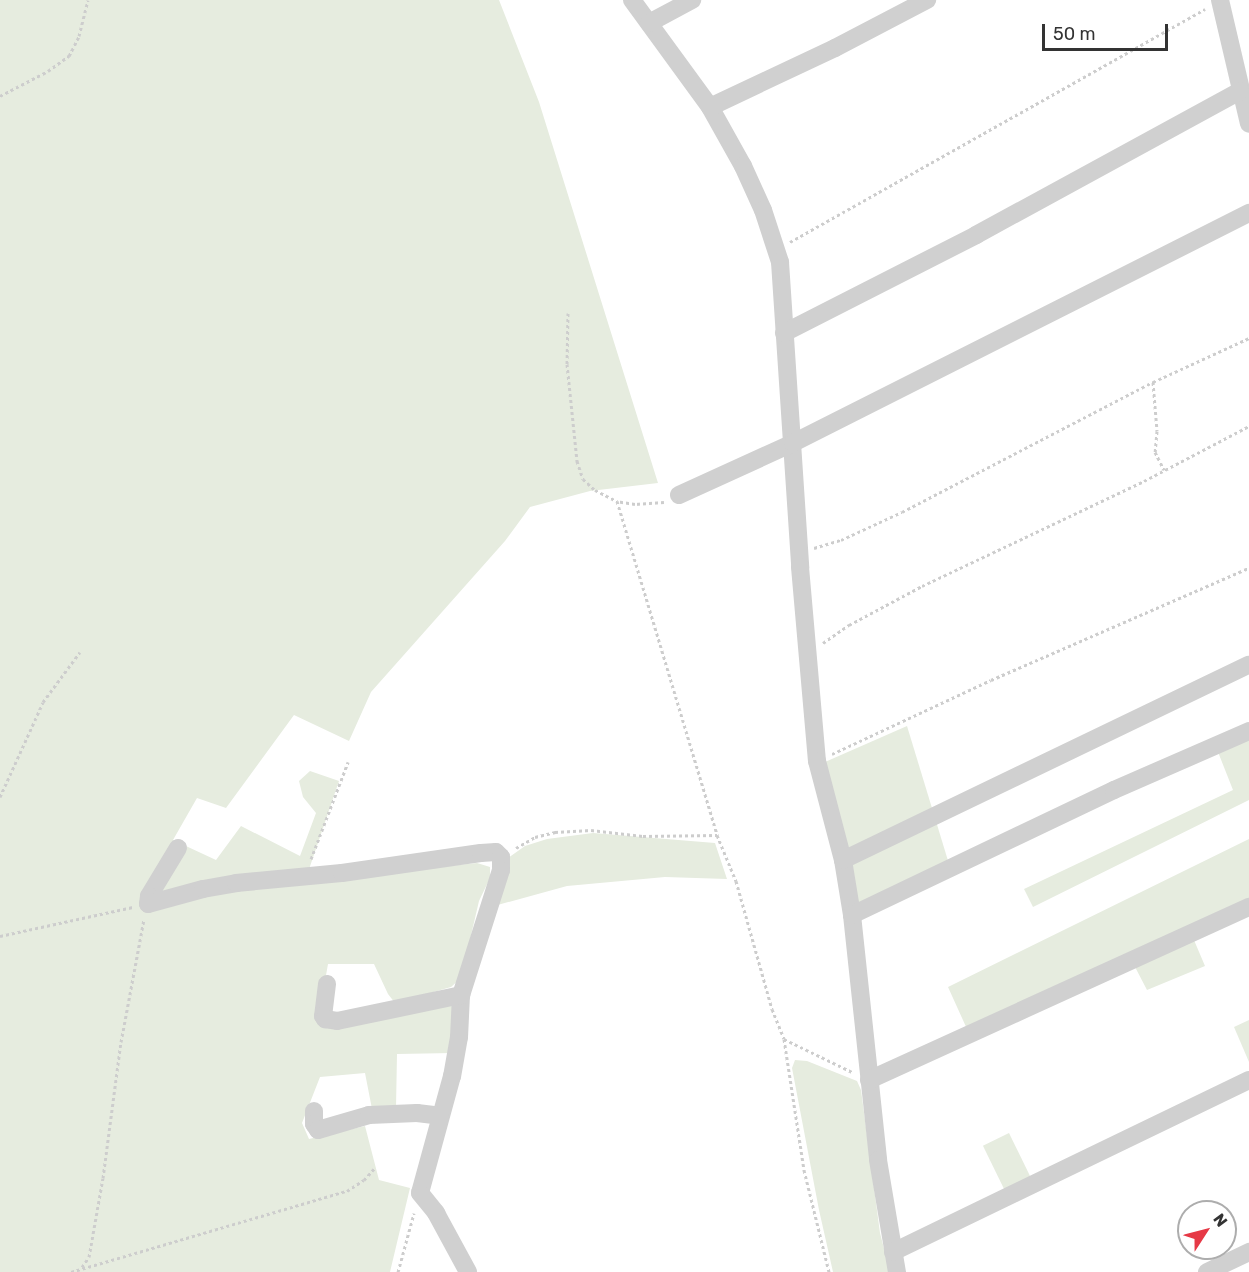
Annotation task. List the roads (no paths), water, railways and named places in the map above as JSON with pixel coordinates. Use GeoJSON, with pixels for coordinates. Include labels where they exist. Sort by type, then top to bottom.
{"type":"FeatureCollection","features":[{"type":"Feature","properties":{"kind":"street"},"geometry":{"type":"LineString","coordinates":[[632,0],[710,107],[763,210],[780,262],[807,655],[817,761],[843,860],[852,915],[878,1160],[897,1272]]}},
{"type":"Feature","properties":{"kind":"street"},"geometry":{"type":"LineString","coordinates":[[649,23],[692,0]]}},
{"type":"Feature","properties":{"kind":"street"},"geometry":{"type":"LineString","coordinates":[[710,107],[835,48],[927,0]]}},
{"type":"Feature","properties":{"kind":"street"},"geometry":{"type":"LineString","coordinates":[[1215,3],[1249,124]]}},
{"type":"Feature","properties":{"kind":"street"},"geometry":{"type":"LineString","coordinates":[[784,333],[976,235],[1240,92]]}},
{"type":"Feature","properties":{"kind":"street"},"geometry":{"type":"LineString","coordinates":[[679,495],[793,443],[1249,213]]}},
{"type":"Feature","properties":{"kind":"street"},"geometry":{"type":"LineString","coordinates":[[843,860],[1249,665]]}},
{"type":"Feature","properties":{"kind":"street"},"geometry":{"type":"LineString","coordinates":[[852,915],[1114,790],[1249,731]]}},
{"type":"Feature","properties":{"kind":"street"},"geometry":{"type":"LineString","coordinates":[[178,848],[149,896],[148,904],[203,889],[308,875],[342,873],[481,853],[496,852],[501,857],[501,870],[482,922],[461,996],[452,1076],[420,1194],[436,1213],[468,1272]]}},
{"type":"Feature","properties":{"kind":"street"},"geometry":{"type":"LineString","coordinates":[[869,1080],[1249,907]]}},
{"type":"Feature","properties":{"kind":"street"},"geometry":{"type":"LineString","coordinates":[[327,984],[323,1016],[325,1019],[337,1021],[461,996]]}},
{"type":"Feature","properties":{"kind":"street"},"geometry":{"type":"LineString","coordinates":[[893,1252],[1249,1080]]}},
{"type":"Feature","properties":{"kind":"street"},"geometry":{"type":"LineString","coordinates":[[314,1112],[314,1124],[318,1130],[369,1115],[417,1113],[440,1116]]}},
{"type":"Feature","properties":{"kind":"street"},"geometry":{"type":"LineString","coordinates":[[1207,1272],[1249,1252]]}}]}
